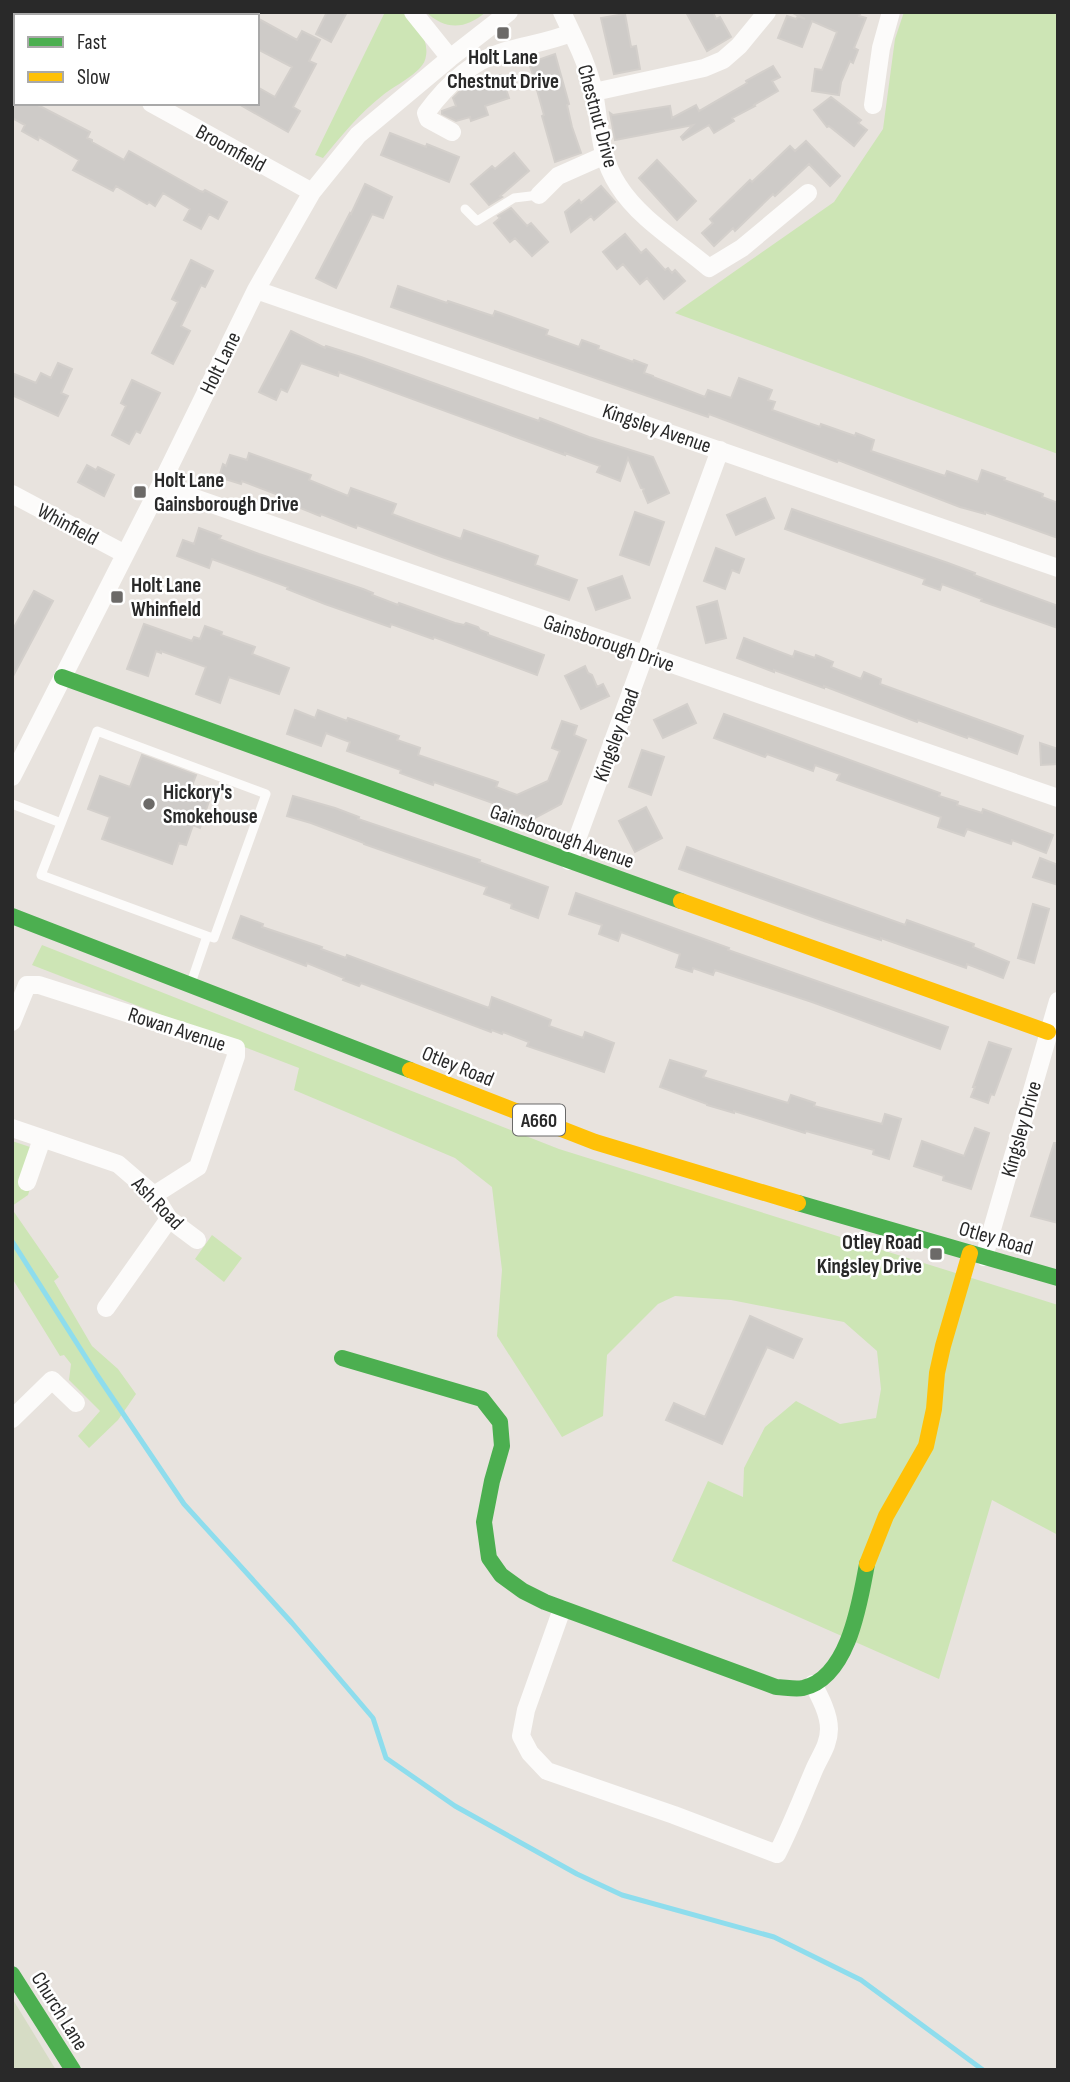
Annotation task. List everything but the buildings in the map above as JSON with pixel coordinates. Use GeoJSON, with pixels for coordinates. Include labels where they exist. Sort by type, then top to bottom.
{"type":"FeatureCollection","features":[{"type":"Feature","properties":{"kind":"main road","name":"Gainsborough Avenue"},"geometry":{"type":"LineString","coordinates":[[62,677],[1048,1032]]}},
{"type":"Feature","properties":{"kind":"main road","name":"Otley Road"},"geometry":{"type":"LineString","coordinates":[[12,916],[596,1142],[1058,1278]]}},
{"type":"Feature","properties":{"kind":"main road"},"geometry":{"type":"LineString","coordinates":[[342,1358],[482,1399],[499,1422],[502,1446],[484,1522],[489,1558],[501,1576],[523,1591],[562,1609],[776,1687],[803,1688],[824,1679],[844,1651],[857,1616],[867,1563],[873,1547],[886,1516],[926,1446],[943,1346],[977,1255]]}},
{"type":"Feature","properties":{"kind":"main road","name":"Church Lane"},"geometry":{"type":"LineString","coordinates":[[12,1974],[73,2070]]}},
{"type":"Feature","properties":{"kind":"street"},"geometry":{"type":"LineString","coordinates":[[413,12],[450,58]]}},
{"type":"Feature","properties":{"kind":"street","name":"Holt Lane"},"geometry":{"type":"LineString","coordinates":[[12,776],[160,486],[256,290],[312,192],[358,135],[509,12]]}},
{"type":"Feature","properties":{"kind":"street","name":"Chestnut Drive"},"geometry":{"type":"LineString","coordinates":[[562,12],[587,66],[594,92],[603,156],[617,184],[630,202],[709,268],[742,248],[808,193]]}},
{"type":"Feature","properties":{"kind":"street"},"geometry":{"type":"LineString","coordinates":[[873,105],[881,48],[891,12]]}},
{"type":"Feature","properties":{"kind":"street"},"geometry":{"type":"LineString","coordinates":[[594,92],[704,68],[723,60],[739,46],[758,16]]}},
{"type":"Feature","properties":{"kind":"street"},"geometry":{"type":"LineString","coordinates":[[452,132],[428,119],[426,113],[442,90],[481,59],[559,39],[571,33]]}},
{"type":"Feature","properties":{"kind":"street","name":"Broomfield"},"geometry":{"type":"LineString","coordinates":[[155,105],[312,192]]}},
{"type":"Feature","properties":{"kind":"street"},"geometry":{"type":"LineString","coordinates":[[539,195],[558,176],[603,156]]}},
{"type":"Feature","properties":{"kind":"street","name":"Kingsley Avenue"},"geometry":{"type":"LineString","coordinates":[[256,290],[1058,568]]}},
{"type":"Feature","properties":{"kind":"street","name":"Kingsley Road"},"geometry":{"type":"LineString","coordinates":[[569,861],[720,450]]}},
{"type":"Feature","properties":{"kind":"street","name":"Gainsborough Drive"},"geometry":{"type":"LineString","coordinates":[[160,486],[1058,798]]}},
{"type":"Feature","properties":{"kind":"street","name":"Whinfield"},"geometry":{"type":"LineString","coordinates":[[12,494],[125,554]]}},
{"type":"Feature","properties":{"kind":"street","name":"Rowan Avenue"},"geometry":{"type":"LineString","coordinates":[[12,1022],[27,985],[39,985],[236,1048],[236,1056],[198,1167],[154,1195]]}},
{"type":"Feature","properties":{"kind":"street","name":"Kingsley Drive"},"geometry":{"type":"LineString","coordinates":[[977,1255],[1058,1001]]}},
{"type":"Feature","properties":{"kind":"street","name":"Ash Road"},"geometry":{"type":"LineString","coordinates":[[12,1128],[118,1164],[154,1195],[169,1219],[197,1240]]}},
{"type":"Feature","properties":{"kind":"street"},"geometry":{"type":"LineString","coordinates":[[27,1182],[42,1139]]}},
{"type":"Feature","properties":{"kind":"street"},"geometry":{"type":"LineString","coordinates":[[106,1308],[169,1219]]}},
{"type":"Feature","properties":{"kind":"street"},"geometry":{"type":"LineString","coordinates":[[12,1419],[52,1380],[76,1403]]}},
{"type":"Feature","properties":{"kind":"street"},"geometry":{"type":"LineString","coordinates":[[562,1609],[526,1710],[521,1736],[530,1753],[547,1771],[777,1854],[791,1828],[817,1762],[827,1747],[830,1728],[823,1704],[813,1684]]}},
{"type":"Feature","properties":{"kind":"lane"},"geometry":{"type":"LineString","coordinates":[[465,209],[477,221],[514,198],[539,195]]}},
{"type":"Feature","properties":{"kind":"lane"},"geometry":{"type":"LineString","coordinates":[[97,731],[266,794],[214,938],[207,936],[41,875],[97,731]]}},
{"type":"Feature","properties":{"kind":"lane"},"geometry":{"type":"LineString","coordinates":[[12,804],[61,822]]}},
{"type":"Feature","properties":{"kind":"lane"},"geometry":{"type":"LineString","coordinates":[[190,985],[207,936]]}},
{"type":"Feature","properties":{"kind":"green space"},"geometry":{"type":"Polygon","coordinates":[[[385,12],[405,12],[424,40],[425,60],[413,74],[366,109],[323,158],[315,155],[385,12]]]}},
{"type":"Feature","properties":{"kind":"green space"},"geometry":{"type":"Polygon","coordinates":[[[426,12],[486,12],[471,22],[456,26],[441,22],[426,12]]]}},
{"type":"Feature","properties":{"kind":"green space"},"geometry":{"type":"Polygon","coordinates":[[[904,12],[1058,12],[1058,454],[675,313],[834,202],[883,129],[895,39],[904,12]]]}},
{"type":"Feature","properties":{"kind":"green space"},"geometry":{"type":"Polygon","coordinates":[[[42,945],[559,1149],[1058,1305],[1058,1535],[992,1500],[939,1679],[672,1561],[708,1481],[743,1497],[744,1468],[765,1427],[796,1401],[840,1424],[876,1418],[881,1389],[877,1351],[844,1322],[731,1300],[675,1296],[658,1304],[607,1355],[603,1416],[562,1437],[497,1336],[502,1270],[492,1187],[455,1158],[294,1090],[299,1068],[32,965],[42,945]]]}},
{"type":"Feature","properties":{"kind":"green space"},"geometry":{"type":"Polygon","coordinates":[[[12,1141],[42,1151],[28,1195],[12,1206],[12,1141]]]}},
{"type":"Feature","properties":{"kind":"green space"},"geometry":{"type":"Polygon","coordinates":[[[12,1209],[59,1277],[54,1281],[92,1346],[118,1369],[136,1394],[118,1420],[89,1448],[78,1436],[100,1411],[69,1380],[71,1364],[64,1355],[60,1356],[12,1278],[12,1209]]]}},
{"type":"Feature","properties":{"kind":"green space"},"geometry":{"type":"Polygon","coordinates":[[[212,1235],[242,1258],[224,1282],[195,1259],[212,1235]]]}},
{"type":"Feature","properties":{"kind":"green space"},"geometry":{"type":"Polygon","coordinates":[[[12,1998],[56,2070],[12,2070],[12,1998]]]}},
{"type":"Feature","properties":{"kind":"waterway"},"geometry":{"type":"LineString","coordinates":[[12,1241],[97,1375],[184,1504],[292,1623],[373,1718],[386,1758],[455,1806],[577,1874],[622,1895],[774,1937],[861,1980],[983,2070]]}},
{"type":"Feature","properties":{"kind":"traffic: fast"},"geometry":{"type":"LineString","coordinates":[[62,677],[681,901]]}},
{"type":"Feature","properties":{"kind":"traffic: fast"},"geometry":{"type":"LineString","coordinates":[[12,916],[410,1070]]}},
{"type":"Feature","properties":{"kind":"traffic: fast"},"geometry":{"type":"LineString","coordinates":[[798,1203],[1058,1278]]}},
{"type":"Feature","properties":{"kind":"traffic: fast"},"geometry":{"type":"LineString","coordinates":[[342,1358],[482,1399],[500,1422],[502,1446],[484,1522],[489,1558],[501,1575],[523,1591],[545,1602],[776,1687],[800,1689],[819,1681],[842,1654],[856,1617],[867,1564]]}},
{"type":"Feature","properties":{"kind":"traffic: fast"},"geometry":{"type":"LineString","coordinates":[[12,1974],[73,2070]]}},
{"type":"Feature","properties":{"kind":"traffic: slow"},"geometry":{"type":"LineString","coordinates":[[681,901],[1048,1032]]}},
{"type":"Feature","properties":{"kind":"traffic: slow"},"geometry":{"type":"LineString","coordinates":[[410,1070],[595,1142],[798,1203]]}},
{"type":"Feature","properties":{"kind":"traffic: slow"},"geometry":{"type":"LineString","coordinates":[[867,1564],[886,1516],[926,1446],[943,1346],[970,1253]]}},
{"type":"Feature","properties":{"kind":"place","name":"Holt Lane Chestnut Drive"},"geometry":{"type":"Point","coordinates":[503,33]}},
{"type":"Feature","properties":{"kind":"place","name":"Holt Lane Gainsborough Drive"},"geometry":{"type":"Point","coordinates":[140,492]}},
{"type":"Feature","properties":{"kind":"place","name":"Holt Lane Whinfield"},"geometry":{"type":"Point","coordinates":[117,597]}},
{"type":"Feature","properties":{"kind":"place","name":"Hickory's Smokehouse"},"geometry":{"type":"Point","coordinates":[149,804]}},
{"type":"Feature","properties":{"kind":"place","name":"Otley Road Kingsley Drive"},"geometry":{"type":"Point","coordinates":[936,1254]}}]}
